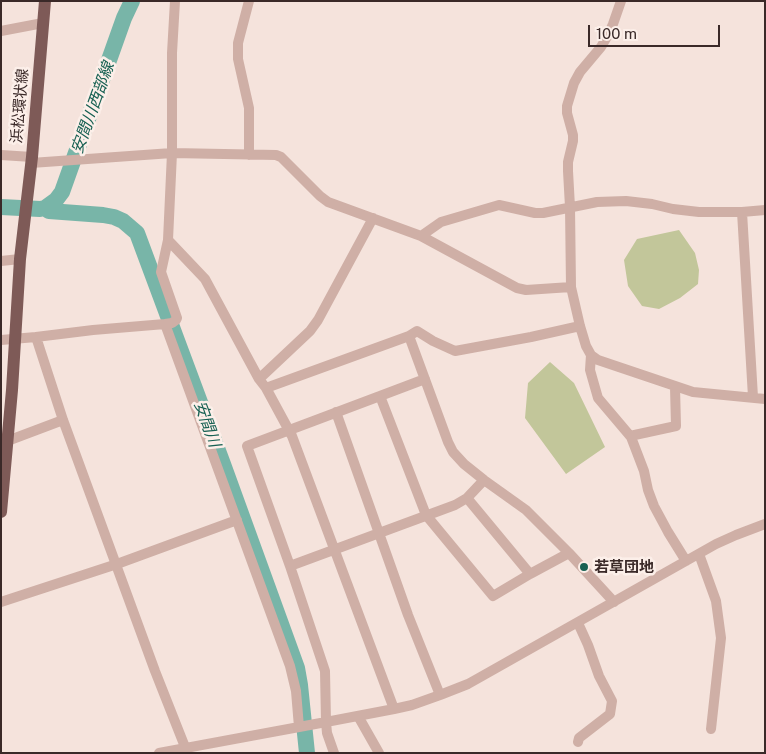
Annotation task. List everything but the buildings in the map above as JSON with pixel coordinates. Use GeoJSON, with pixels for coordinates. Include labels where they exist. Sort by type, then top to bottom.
{"type":"FeatureCollection","features":[{"type":"Feature","properties":{"kind":"main road","name":"浜松環状線"},"geometry":{"type":"LineString","coordinates":[[1,512],[4,442],[45,1]]}},
{"type":"Feature","properties":{"kind":"street"},"geometry":{"type":"LineString","coordinates":[[1,340],[168,324],[176,320],[177,318],[161,272],[168,240],[175,1]]}},
{"type":"Feature","properties":{"kind":"street"},"geometry":{"type":"LineString","coordinates":[[249,1],[238,43],[238,59],[250,108],[249,155]]}},
{"type":"Feature","properties":{"kind":"street"},"geometry":{"type":"LineString","coordinates":[[621,1],[608,35],[574,83],[567,106],[567,113],[574,135],[568,162],[571,287],[586,346],[591,355],[598,360],[693,392],[765,399]]}},
{"type":"Feature","properties":{"kind":"street"},"geometry":{"type":"LineString","coordinates":[[1,31],[43,23]]}},
{"type":"Feature","properties":{"kind":"street"},"geometry":{"type":"LineString","coordinates":[[1,154],[31,160],[172,153],[281,156],[328,202],[421,236],[517,288],[526,290],[571,287]]}},
{"type":"Feature","properties":{"kind":"street"},"geometry":{"type":"LineString","coordinates":[[421,236],[441,222],[498,205],[535,213],[597,202],[626,201],[699,212],[765,210]]}},
{"type":"Feature","properties":{"kind":"street"},"geometry":{"type":"LineString","coordinates":[[742,212],[754,397]]}},
{"type":"Feature","properties":{"kind":"street"},"geometry":{"type":"LineString","coordinates":[[259,379],[310,331],[318,320],[373,218]]}},
{"type":"Feature","properties":{"kind":"street"},"geometry":{"type":"LineString","coordinates":[[168,240],[205,279],[292,436],[394,709]]}},
{"type":"Feature","properties":{"kind":"street"},"geometry":{"type":"LineString","coordinates":[[1,261],[20,259]]}},
{"type":"Feature","properties":{"kind":"street"},"geometry":{"type":"LineString","coordinates":[[168,324],[290,666],[302,726]]}},
{"type":"Feature","properties":{"kind":"street"},"geometry":{"type":"LineString","coordinates":[[266,388],[409,336],[417,331],[455,351],[580,326]]}},
{"type":"Feature","properties":{"kind":"street"},"geometry":{"type":"LineString","coordinates":[[409,336],[453,452],[464,464],[484,480],[526,510],[614,602]]}},
{"type":"Feature","properties":{"kind":"street"},"geometry":{"type":"LineString","coordinates":[[36,337],[63,420],[186,750]]}},
{"type":"Feature","properties":{"kind":"street"},"geometry":{"type":"LineString","coordinates":[[591,355],[590,370],[598,398],[630,436],[644,470],[654,506],[686,561]]}},
{"type":"Feature","properties":{"kind":"street"},"geometry":{"type":"LineString","coordinates":[[334,753],[327,733],[325,671],[247,446],[425,379]]}},
{"type":"Feature","properties":{"kind":"street"},"geometry":{"type":"LineString","coordinates":[[630,436],[676,426],[675,386]]}},
{"type":"Feature","properties":{"kind":"street"},"geometry":{"type":"LineString","coordinates":[[380,396],[426,515],[493,596],[569,553]]}},
{"type":"Feature","properties":{"kind":"street"},"geometry":{"type":"LineString","coordinates":[[336,412],[408,615],[440,695]]}},
{"type":"Feature","properties":{"kind":"street"},"geometry":{"type":"LineString","coordinates":[[4,442],[63,420]]}},
{"type":"Feature","properties":{"kind":"street"},"geometry":{"type":"LineString","coordinates":[[290,566],[455,505],[466,498],[484,480]]}},
{"type":"Feature","properties":{"kind":"street"},"geometry":{"type":"LineString","coordinates":[[466,498],[530,574]]}},
{"type":"Feature","properties":{"kind":"street"},"geometry":{"type":"LineString","coordinates":[[1,602],[117,564],[237,520]]}},
{"type":"Feature","properties":{"kind":"street"},"geometry":{"type":"LineString","coordinates":[[159,753],[186,750],[394,709],[440,695],[468,684],[736,534],[765,524]]}},
{"type":"Feature","properties":{"kind":"street"},"geometry":{"type":"LineString","coordinates":[[699,554],[716,601],[721,638],[711,729]]}},
{"type":"Feature","properties":{"kind":"street"},"geometry":{"type":"LineString","coordinates":[[578,622],[599,676],[612,701],[610,714],[580,738],[578,742]]}},
{"type":"Feature","properties":{"kind":"street"},"geometry":{"type":"LineString","coordinates":[[358,716],[380,753]]}},
{"type":"Feature","properties":{"kind":"green space"},"geometry":{"type":"Polygon","coordinates":[[[679,230],[695,253],[699,270],[698,284],[680,298],[659,309],[642,306],[628,286],[624,260],[637,239],[679,230]]]}},
{"type":"Feature","properties":{"kind":"green space"},"geometry":{"type":"Polygon","coordinates":[[[550,362],[574,383],[605,447],[566,474],[525,418],[528,383],[550,362]]]}},
{"type":"Feature","properties":{"kind":"waterway","name":"安間川西部線"},"geometry":{"type":"LineString","coordinates":[[45,208],[56,200],[62,192],[124,18],[132,1]]}},
{"type":"Feature","properties":{"kind":"waterway","name":"安間川"},"geometry":{"type":"LineString","coordinates":[[1,207],[45,208],[49,211],[114,217],[123,221],[137,233],[297,668],[307,753]]}},
{"type":"Feature","properties":{"kind":"place","name":"若草団地"},"geometry":{"type":"Point","coordinates":[584,567]}}]}
